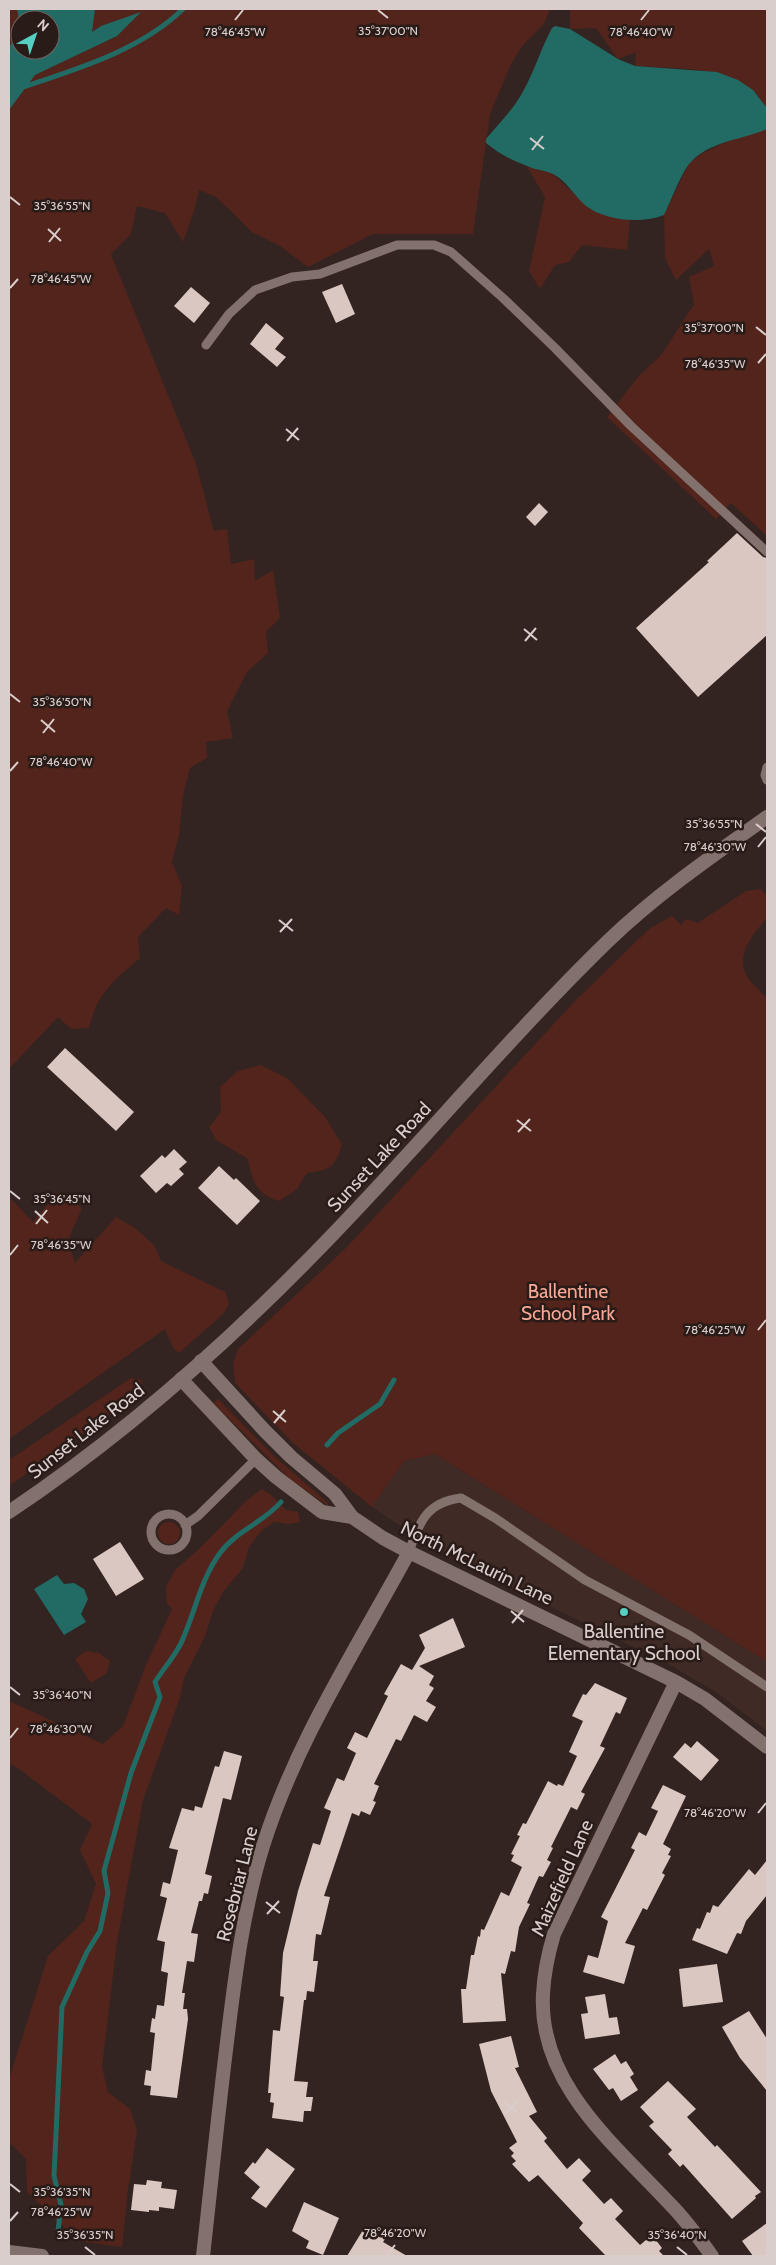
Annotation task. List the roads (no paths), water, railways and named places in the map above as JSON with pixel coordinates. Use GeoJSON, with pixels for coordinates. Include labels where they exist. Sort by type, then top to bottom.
{"type":"FeatureCollection","features":[{"type":"Feature","properties":{"kind":"street","name":"Sunset Lake Road"},"geometry":{"type":"LineString","coordinates":[[9,1512],[61,1477],[111,1439],[201,1361],[302,1266],[510,1042],[608,941],[676,882],[767,818]]}},
{"type":"Feature","properties":{"kind":"street","name":"North McLaurin Lane"},"geometry":{"type":"LineString","coordinates":[[201,1361],[291,1457],[335,1494],[352,1517],[408,1552],[676,1682],[705,1699],[767,1747]]}},
{"type":"Feature","properties":{"kind":"street","name":"North McLaurin Lane"},"geometry":{"type":"LineString","coordinates":[[181,1379],[256,1459],[276,1477],[322,1512],[352,1517]]}},
{"type":"Feature","properties":{"kind":"street","name":"Rosebriar Lane"},"geometry":{"type":"LineString","coordinates":[[203,2256],[236,1965],[246,1905],[264,1844],[284,1788],[306,1740],[408,1552]]}},
{"type":"Feature","properties":{"kind":"street","name":"Maizefield Lane"},"geometry":{"type":"LineString","coordinates":[[676,1682],[554,1934],[546,1963],[543,1996],[545,2029],[553,2058],[566,2086],[584,2112],[671,2205],[712,2256]]}},
{"type":"Feature","properties":{"kind":"street"},"geometry":{"type":"LineString","coordinates":[[9,2252],[42,2256]]}},
{"type":"Feature","properties":{"kind":"lane"},"geometry":{"type":"LineString","coordinates":[[206,344],[229,314],[255,290],[292,276],[320,274],[397,245],[434,245],[451,252],[503,298],[631,426],[767,552]]}},
{"type":"Feature","properties":{"kind":"lane"},"geometry":{"type":"LineString","coordinates":[[767,767],[765,775],[767,780]]}},
{"type":"Feature","properties":{"kind":"lane"},"geometry":{"type":"LineString","coordinates":[[185,1525],[198,1516],[256,1459]]}},
{"type":"Feature","properties":{"kind":"lane"},"geometry":{"type":"LineString","coordinates":[[408,1552],[417,1527],[432,1509],[437,1504],[461,1498],[495,1518],[585,1580],[689,1635],[767,1687]]}},
{"type":"Feature","properties":{"kind":"lane"},"geometry":{"type":"LineString","coordinates":[[163,1515],[174,1515],[180,1518],[185,1525],[187,1535],[184,1541],[174,1549],[162,1548],[153,1540],[151,1528],[154,1522],[163,1515]]}},
{"type":"Feature","properties":{"kind":"water"},"geometry":{"type":"Polygon","coordinates":[[[95,9],[92,32],[101,26],[141,12],[117,36],[35,75],[9,110],[10,45],[10,60],[60,60],[60,10],[17,10],[95,9]]]}},
{"type":"Feature","properties":{"kind":"water"},"geometry":{"type":"Polygon","coordinates":[[[555,26],[570,29],[618,59],[635,66],[717,72],[738,80],[753,90],[767,108],[767,129],[716,145],[698,156],[683,173],[664,215],[645,220],[624,220],[594,211],[586,206],[558,177],[516,162],[486,143],[486,139],[522,94],[547,37],[555,26]]]}},
{"type":"Feature","properties":{"kind":"water"},"geometry":{"type":"Polygon","coordinates":[[[57,1575],[64,1584],[74,1583],[84,1589],[88,1599],[81,1614],[86,1622],[64,1635],[34,1589],[57,1575]]]}},
{"type":"Feature","properties":{"kind":"waterway"},"geometry":{"type":"LineString","coordinates":[[23,87],[108,57],[148,36],[183,9]]}},
{"type":"Feature","properties":{"kind":"waterway"},"geometry":{"type":"LineString","coordinates":[[327,1445],[338,1433],[380,1404],[394,1380]]}},
{"type":"Feature","properties":{"kind":"waterway"},"geometry":{"type":"LineString","coordinates":[[58,2231],[61,2205],[54,2176],[62,2007],[87,1952],[100,1931],[108,1893],[104,1871],[131,1773],[160,1697],[155,1682],[173,1657],[187,1630],[213,1563],[227,1545],[281,1502]]}},
{"type":"Feature","properties":{"kind":"place","name":"Ballentine Elementary School"},"geometry":{"type":"Point","coordinates":[624,1612]}},
{"type":"Feature","properties":{"kind":"park label","name":"Ballentine School Park"},"geometry":{"type":"Point","coordinates":[568,1302]}}]}
